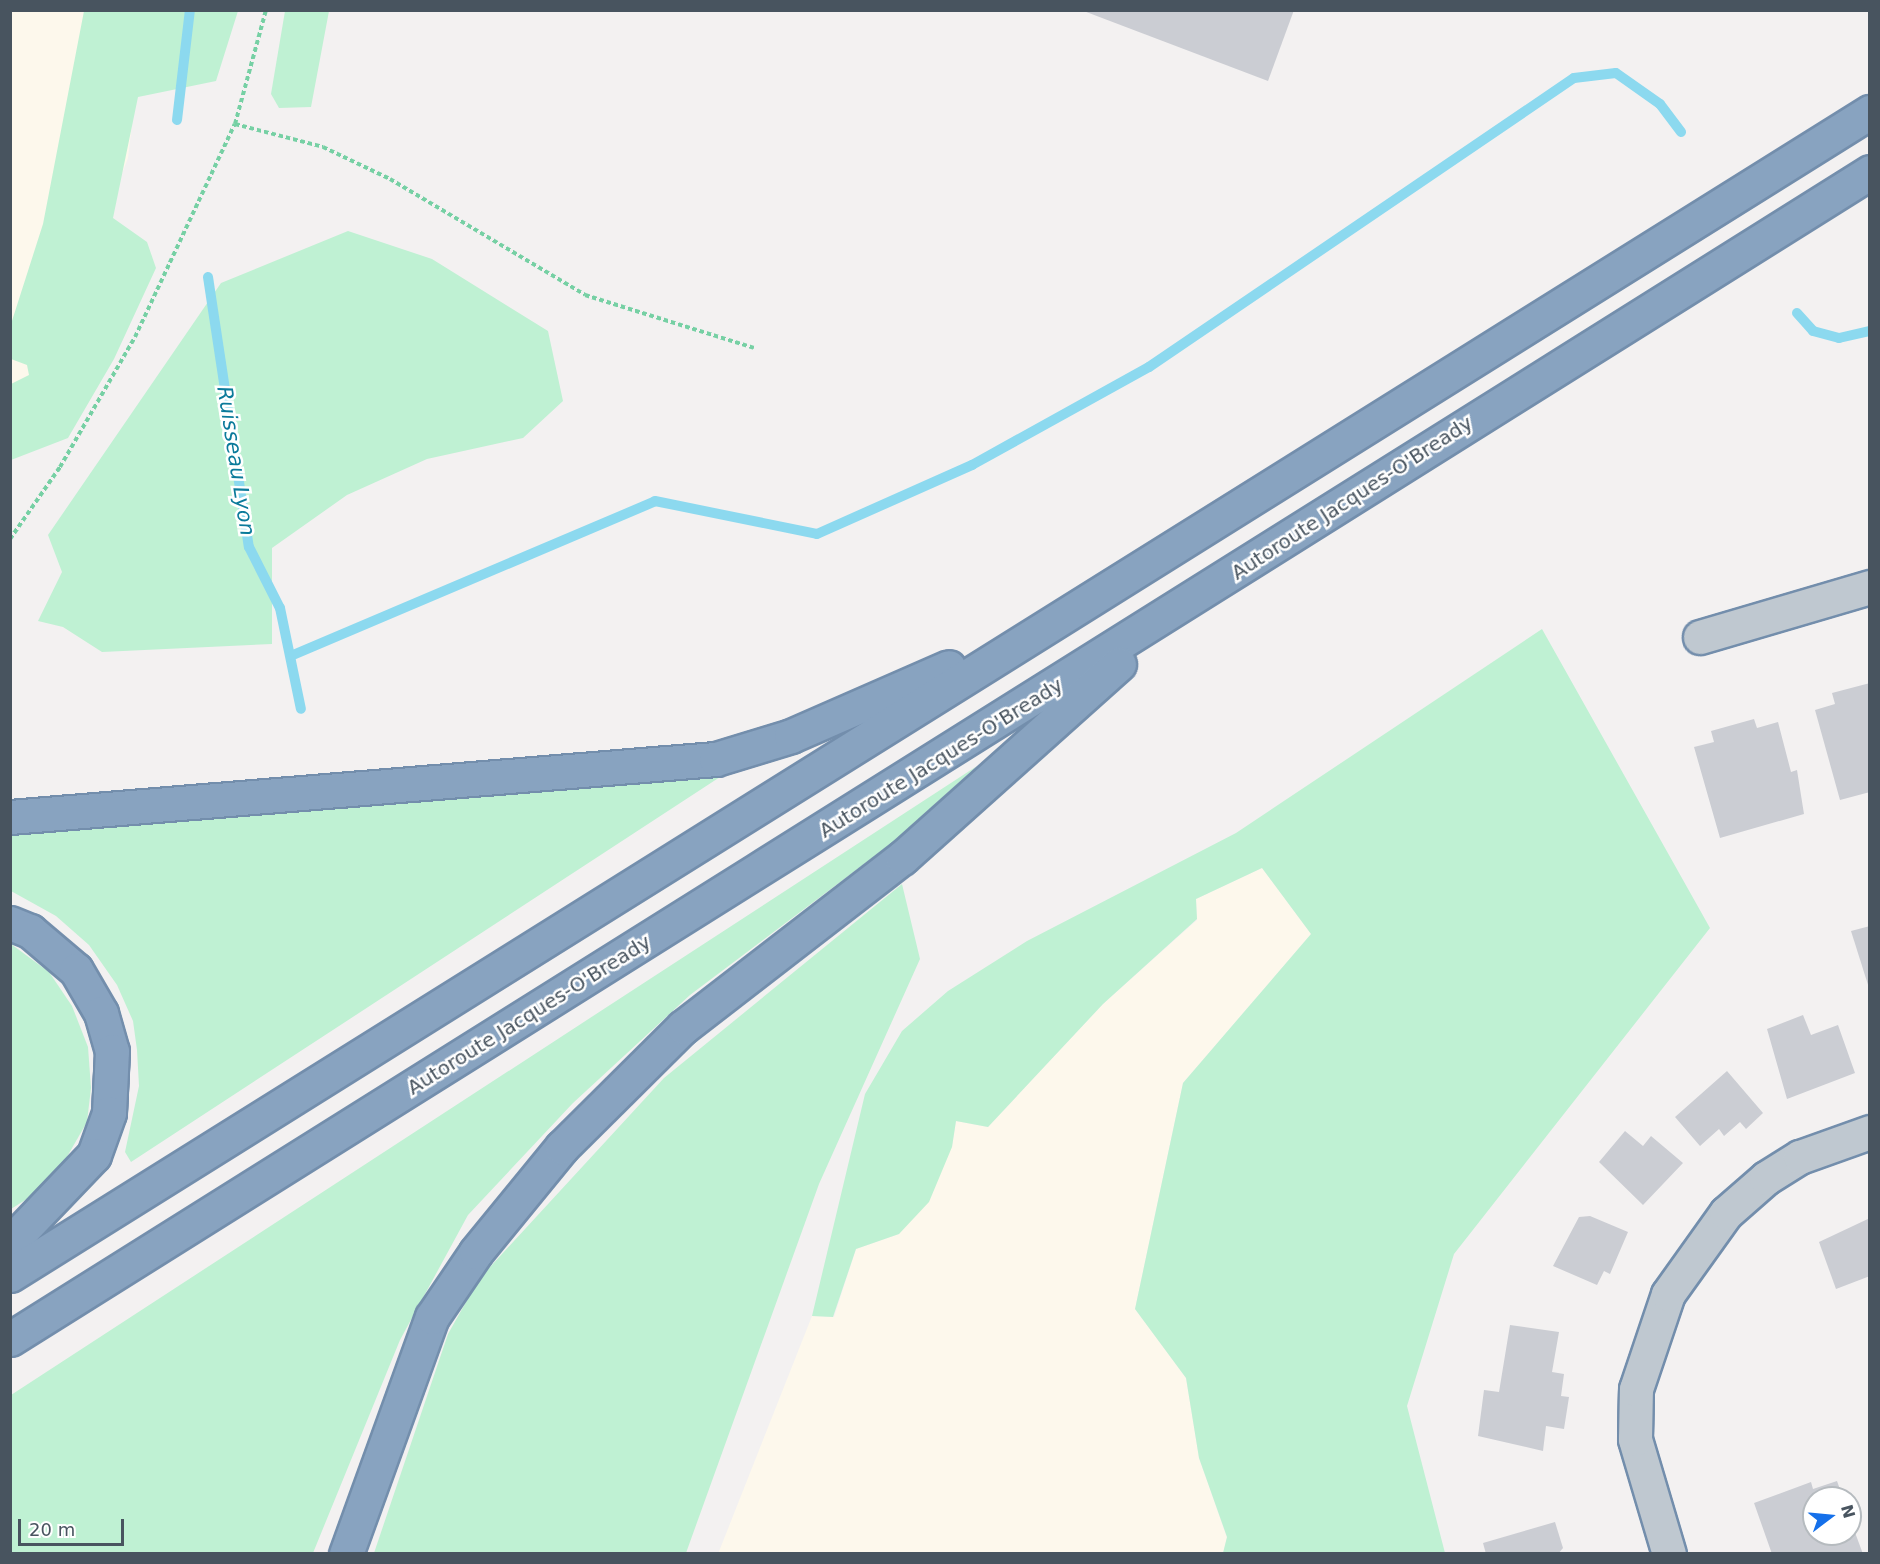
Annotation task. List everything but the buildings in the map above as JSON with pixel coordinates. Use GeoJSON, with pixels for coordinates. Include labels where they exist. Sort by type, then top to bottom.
{"type":"FeatureCollection","features":[{"type":"Feature","properties":{"kind":"highway"},"geometry":{"type":"LineString","coordinates":[[10,1275],[1869,112]]}},
{"type":"Feature","properties":{"kind":"highway","name":"Autoroute Jacques-O'Bready"},"geometry":{"type":"LineString","coordinates":[[10,1339],[1188,603],[1869,172]]}},
{"type":"Feature","properties":{"kind":"highway"},"geometry":{"type":"LineString","coordinates":[[346,1554],[432,1317],[494,1228],[568,1140],[683,1026],[902,858],[1188,603]]}},
{"type":"Feature","properties":{"kind":"highway"},"geometry":{"type":"LineString","coordinates":[[10,817],[723,757],[829,721],[1065,615]]}},
{"type":"Feature","properties":{"kind":"highway"},"geometry":{"type":"LineString","coordinates":[[10,923],[30,931],[76,970],[102,1013],[112,1051],[110,1113],[94,1155],[10,1243]]}},
{"type":"Feature","properties":{"kind":"street"},"geometry":{"type":"LineString","coordinates":[[1700,637],[1869,587]]}},
{"type":"Feature","properties":{"kind":"street"},"geometry":{"type":"LineString","coordinates":[[1669,1554],[1635,1439],[1636,1389],[1668,1294],[1726,1213],[1766,1178],[1800,1157],[1869,1132]]}},
{"type":"Feature","properties":{"kind":"path"},"geometry":{"type":"LineString","coordinates":[[10,539],[102,399],[235,124],[266,10]]}},
{"type":"Feature","properties":{"kind":"path"},"geometry":{"type":"LineString","coordinates":[[235,124],[323,147],[390,179],[585,295],[754,348]]}},
{"type":"Feature","properties":{"kind":"shaded area"},"geometry":{"type":"Polygon","coordinates":[[[11,11],[145,11],[128,158],[11,452],[11,11]]]}},
{"type":"Feature","properties":{"kind":"shaded area"},"geometry":{"type":"Polygon","coordinates":[[[1262,868],[1311,934],[1183,1083],[1135,1309],[1186,1378],[1199,1458],[1227,1538],[1223,1553],[718,1554],[812,1316],[834,1317],[856,1249],[899,1234],[952,1147],[956,1121],[988,1127],[1103,1004],[1197,920],[1196,899],[1262,868]]]}},
{"type":"Feature","properties":{"kind":"green space"},"geometry":{"type":"Polygon","coordinates":[[[84,11],[238,11],[216,81],[138,97],[113,218],[147,242],[156,268],[114,359],[68,438],[11,460],[11,384],[29,375],[27,365],[11,359],[11,324],[43,224],[84,11]]]}},
{"type":"Feature","properties":{"kind":"green space"},"geometry":{"type":"Polygon","coordinates":[[[285,11],[329,11],[311,107],[279,108],[271,94],[285,11]]]}},
{"type":"Feature","properties":{"kind":"green space"},"geometry":{"type":"Polygon","coordinates":[[[348,231],[432,259],[548,331],[563,401],[523,438],[427,459],[347,495],[272,548],[272,644],[102,652],[63,627],[38,621],[62,572],[48,535],[221,283],[348,231]]]}},
{"type":"Feature","properties":{"kind":"green space"},"geometry":{"type":"Polygon","coordinates":[[[1542,629],[1710,928],[1454,1254],[1407,1406],[1445,1553],[1223,1553],[1227,1537],[1199,1458],[1186,1378],[1135,1309],[1183,1083],[1311,934],[1262,868],[1196,899],[1197,919],[1103,1004],[988,1127],[956,1121],[952,1147],[929,1202],[899,1234],[856,1249],[833,1317],[812,1316],[865,1094],[902,1031],[948,991],[1027,941],[1236,833],[1542,629]]]}},
{"type":"Feature","properties":{"kind":"green space"},"geometry":{"type":"Polygon","coordinates":[[[977,766],[892,843],[690,995],[573,1103],[468,1215],[400,1340],[313,1553],[11,1553],[11,1395],[977,766]]]}},
{"type":"Feature","properties":{"kind":"green space"},"geometry":{"type":"Polygon","coordinates":[[[720,777],[131,1162],[125,1152],[139,1086],[133,1021],[117,985],[89,945],[56,916],[11,891],[11,833],[720,777]]]}},
{"type":"Feature","properties":{"kind":"green space"},"geometry":{"type":"Polygon","coordinates":[[[902,884],[920,959],[819,1184],[686,1553],[374,1553],[448,1334],[479,1279],[664,1078],[902,884]]]}},
{"type":"Feature","properties":{"kind":"green space"},"geometry":{"type":"Polygon","coordinates":[[[11,944],[49,972],[72,1006],[88,1047],[91,1088],[87,1122],[64,1162],[38,1192],[11,1209],[11,944]]]}},
{"type":"Feature","properties":{"kind":"waterway","name":"Ruisseau Lyon"},"geometry":{"type":"LineString","coordinates":[[177,120],[190,10]]}},
{"type":"Feature","properties":{"kind":"waterway"},"geometry":{"type":"LineString","coordinates":[[293,655],[655,501],[817,534],[972,465],[1149,367],[1574,78],[1616,73],[1660,104],[1681,132]]}},
{"type":"Feature","properties":{"kind":"waterway","name":"Ruisseau Lyon"},"geometry":{"type":"LineString","coordinates":[[208,277],[249,547],[280,608],[301,709]]}},
{"type":"Feature","properties":{"kind":"waterway"},"geometry":{"type":"LineString","coordinates":[[1797,313],[1813,331],[1839,338],[1870,331]]}}]}
